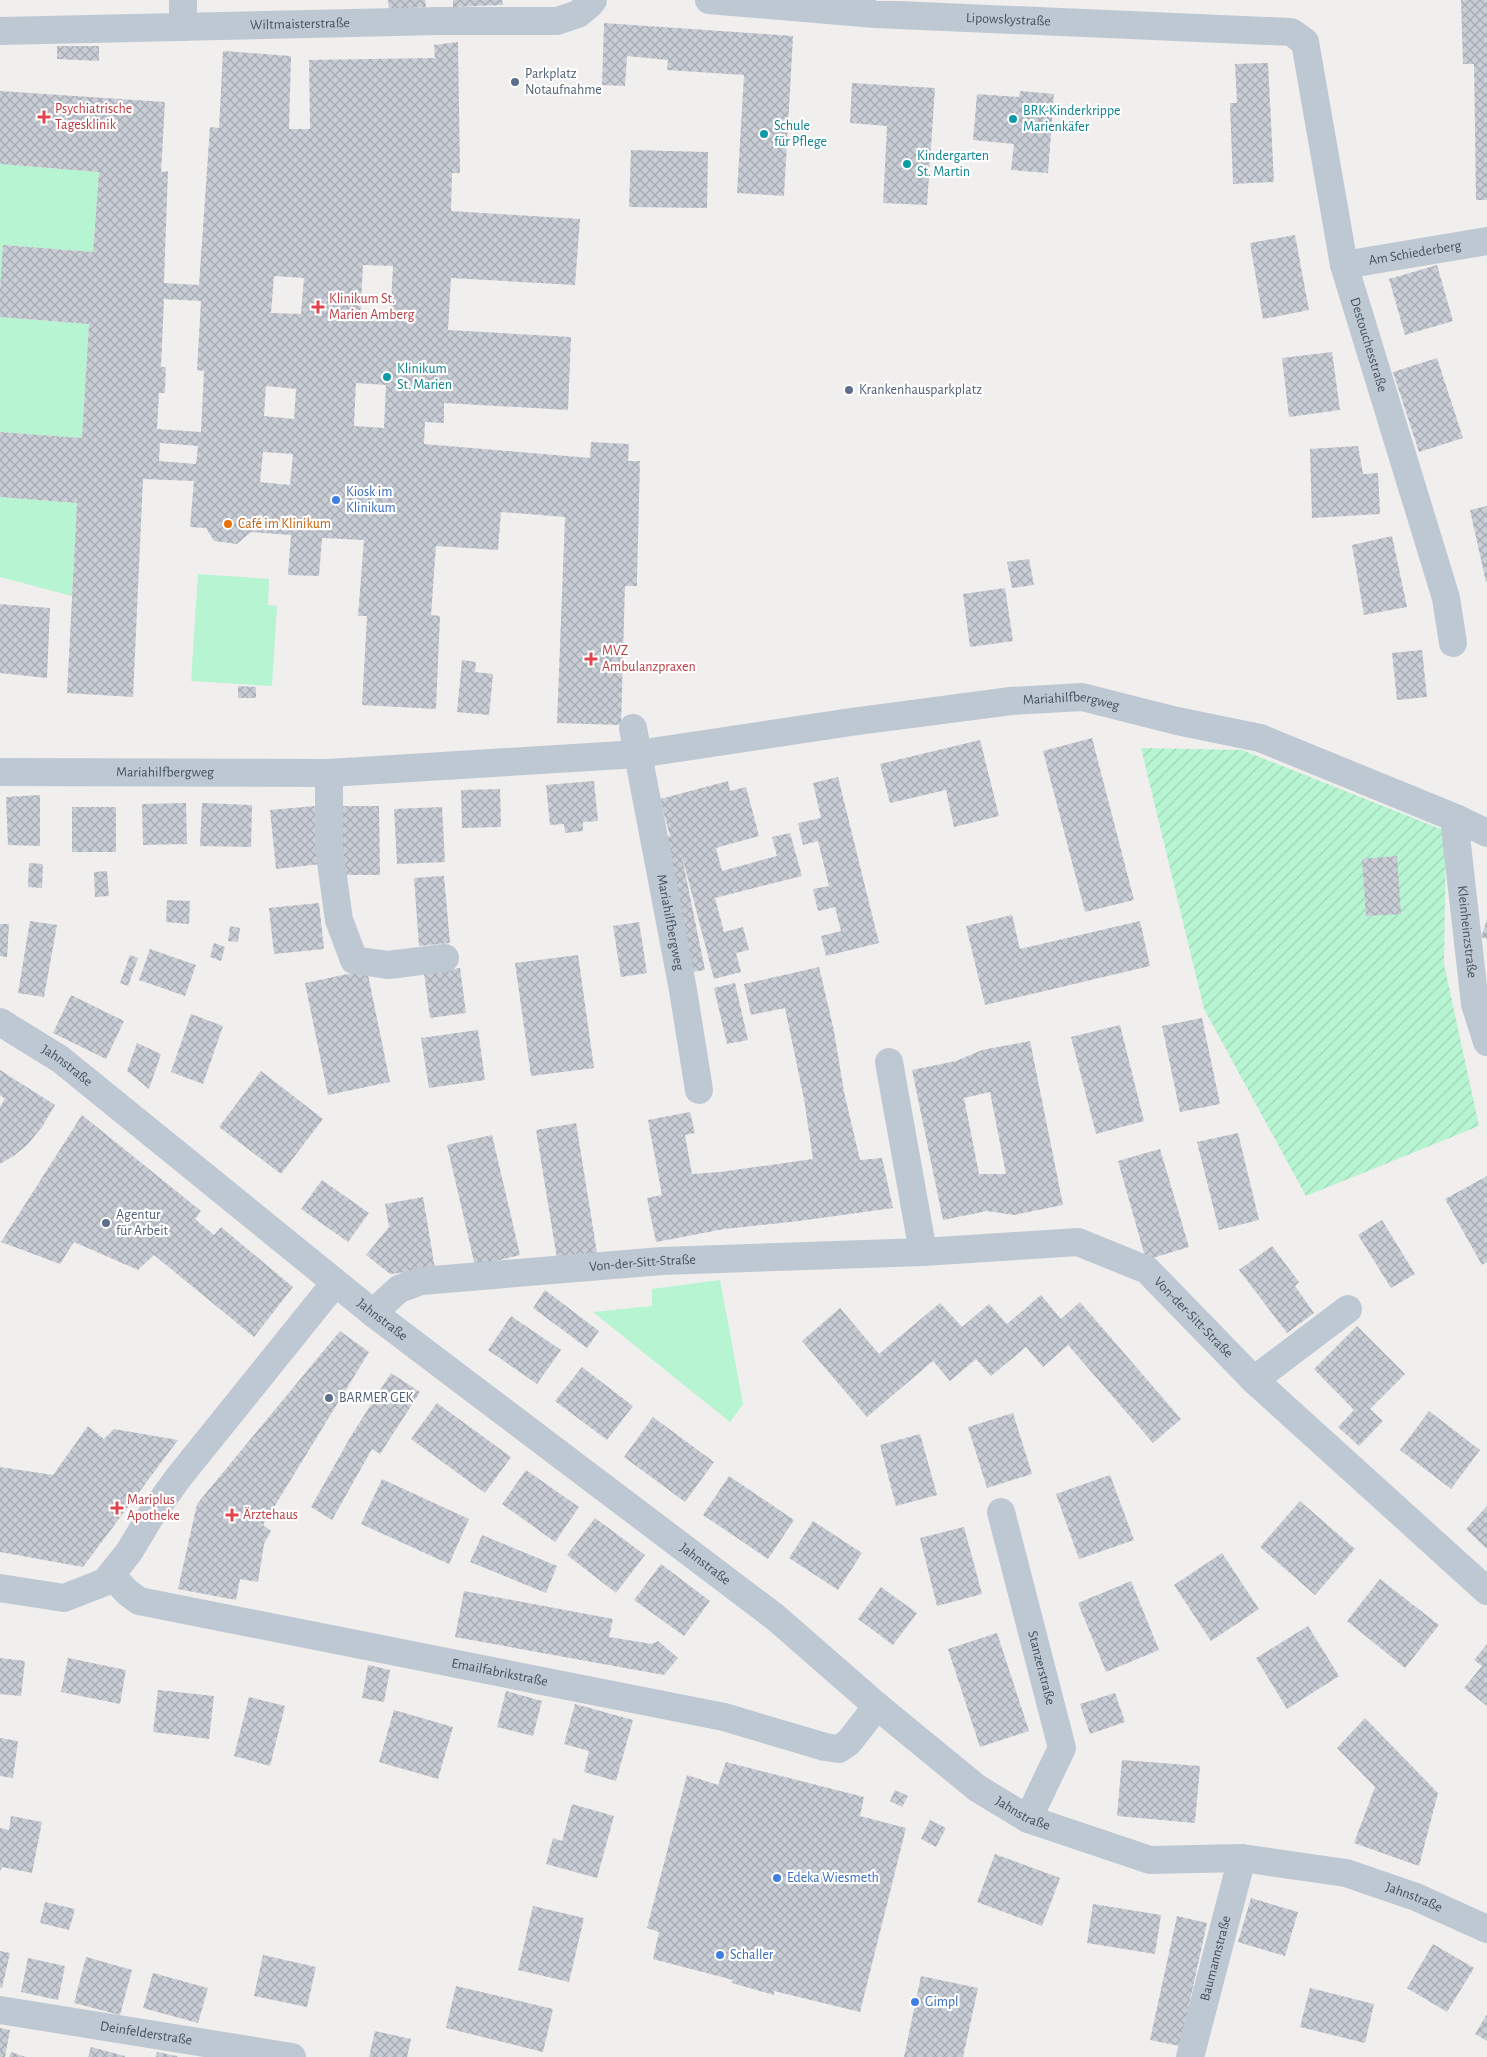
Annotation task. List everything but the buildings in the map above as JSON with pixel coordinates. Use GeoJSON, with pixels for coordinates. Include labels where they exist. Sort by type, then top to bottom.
{"type":"FeatureCollection","features":[{"type":"Feature","properties":{"kind":"street"},"geometry":{"type":"LineString","coordinates":[[182,27],[183,0]]}},
{"type":"Feature","properties":{"kind":"street","name":"Wiltmaisterstraße"},"geometry":{"type":"LineString","coordinates":[[0,31],[182,27],[439,10],[557,21],[578,14],[593,0]]}},
{"type":"Feature","properties":{"kind":"street","name":"Lipowskystraße"},"geometry":{"type":"LineString","coordinates":[[709,0],[875,14],[1292,32],[1305,42]]}},
{"type":"Feature","properties":{"kind":"street","name":"Destouchesstraße"},"geometry":{"type":"LineString","coordinates":[[1305,42],[1344,265],[1446,598],[1453,643]]}},
{"type":"Feature","properties":{"kind":"street","name":"Am Schiederberg"},"geometry":{"type":"LineString","coordinates":[[1344,265],[1487,241]]}},
{"type":"Feature","properties":{"kind":"street","name":"Mariahilfbergweg"},"geometry":{"type":"LineString","coordinates":[[0,772],[329,772],[636,741],[852,722],[1011,701],[1082,697],[1177,721],[1260,738],[1458,818],[1487,833]]}},
{"type":"Feature","properties":{"kind":"street","name":"Mariahilfbergweg"},"geometry":{"type":"LineString","coordinates":[[636,741],[684,990],[699,1090]]}},
{"type":"Feature","properties":{"kind":"street"},"geometry":{"type":"LineString","coordinates":[[329,772],[330,857],[339,920],[354,960],[388,964],[445,958]]}},
{"type":"Feature","properties":{"kind":"street","name":"Kleinheinzstraße"},"geometry":{"type":"LineString","coordinates":[[1458,818],[1456,827],[1475,1004],[1487,1042]]}},
{"type":"Feature","properties":{"kind":"street","name":"Jahnstraße"},"geometry":{"type":"LineString","coordinates":[[0,1022],[60,1059],[373,1313],[774,1617],[877,1706],[977,1788],[1028,1819],[1150,1860],[1242,1858],[1346,1873],[1416,1897],[1487,1929]]}},
{"type":"Feature","properties":{"kind":"street"},"geometry":{"type":"LineString","coordinates":[[889,1062],[923,1252]]}},
{"type":"Feature","properties":{"kind":"street","name":"Von-der-Sitt-Straße"},"geometry":{"type":"LineString","coordinates":[[373,1313],[399,1289],[421,1281],[662,1262],[923,1252],[1078,1242],[1147,1270],[1254,1380],[1487,1591]]}},
{"type":"Feature","properties":{"kind":"street"},"geometry":{"type":"LineString","coordinates":[[0,1588],[64,1598],[105,1582],[130,1552],[150,1517],[178,1478],[335,1283]]}},
{"type":"Feature","properties":{"kind":"street"},"geometry":{"type":"LineString","coordinates":[[1254,1380],[1348,1309]]}},
{"type":"Feature","properties":{"kind":"street","name":"Stanzerstraße"},"geometry":{"type":"LineString","coordinates":[[1000,1512],[1062,1748],[1028,1819]]}},
{"type":"Feature","properties":{"kind":"street","name":"Emailfabrikstraße"},"geometry":{"type":"LineString","coordinates":[[111,1575],[127,1592],[139,1601],[724,1717],[825,1747],[839,1749],[849,1742],[877,1706]]}},
{"type":"Feature","properties":{"kind":"street","name":"Baumannstraße"},"geometry":{"type":"LineString","coordinates":[[1190,2057],[1242,1858]]}},
{"type":"Feature","properties":{"kind":"street","name":"Deinfelderstraße"},"geometry":{"type":"LineString","coordinates":[[0,2010],[292,2057]]}},
{"type":"Feature","properties":{"kind":"green space"},"geometry":{"type":"Polygon","coordinates":[[[0,164],[99,172],[93,252],[3,245],[0,290],[0,164]]]}},
{"type":"Feature","properties":{"kind":"green space"},"geometry":{"type":"Polygon","coordinates":[[[0,317],[89,324],[82,438],[0,432],[0,317]]]}},
{"type":"Feature","properties":{"kind":"green space"},"geometry":{"type":"Polygon","coordinates":[[[0,497],[77,503],[72,596],[0,577],[0,497]]]}},
{"type":"Feature","properties":{"kind":"green space"},"geometry":{"type":"Polygon","coordinates":[[[198,574],[269,579],[268,605],[277,606],[272,686],[191,681],[198,574]]]}},
{"type":"Feature","properties":{"kind":"green space"},"geometry":{"type":"Polygon","coordinates":[[[1141,748],[1242,750],[1446,831],[1444,964],[1479,1126],[1306,1196],[1204,1009],[1141,748]]]}},
{"type":"Feature","properties":{"kind":"green space"},"geometry":{"type":"Polygon","coordinates":[[[720,1280],[743,1404],[730,1422],[593,1312],[652,1306],[652,1289],[720,1280]]]}},
{"type":"Feature","properties":{"kind":"place","name":"Parkplatz Notaufnahme"},"geometry":{"type":"Point","coordinates":[515,82]}},
{"type":"Feature","properties":{"kind":"place","name":"Psychiatrische Tagesklinik"},"geometry":{"type":"Point","coordinates":[44,117]}},
{"type":"Feature","properties":{"kind":"place","name":"BRK-Kinderkrippe Marienkäfer"},"geometry":{"type":"Point","coordinates":[1013,119]}},
{"type":"Feature","properties":{"kind":"place","name":"Schule für Pflege"},"geometry":{"type":"Point","coordinates":[764,134]}},
{"type":"Feature","properties":{"kind":"place","name":"Kindergarten St. Martin"},"geometry":{"type":"Point","coordinates":[907,164]}},
{"type":"Feature","properties":{"kind":"place","name":"Klinikum St. Marien Amberg"},"geometry":{"type":"Point","coordinates":[318,307]}},
{"type":"Feature","properties":{"kind":"place","name":"Klinikum St. Marien"},"geometry":{"type":"Point","coordinates":[387,377]}},
{"type":"Feature","properties":{"kind":"place","name":"Krankenhausparkplatz"},"geometry":{"type":"Point","coordinates":[849,390]}},
{"type":"Feature","properties":{"kind":"place","name":"Kiosk im Klinikum"},"geometry":{"type":"Point","coordinates":[336,500]}},
{"type":"Feature","properties":{"kind":"place","name":"Café im Klinikum"},"geometry":{"type":"Point","coordinates":[228,524]}},
{"type":"Feature","properties":{"kind":"place","name":"MVZ Ambulanzpraxen"},"geometry":{"type":"Point","coordinates":[591,659]}},
{"type":"Feature","properties":{"kind":"place","name":"Agentur für Arbeit"},"geometry":{"type":"Point","coordinates":[106,1223]}},
{"type":"Feature","properties":{"kind":"place","name":"BARMER GEK"},"geometry":{"type":"Point","coordinates":[329,1398]}},
{"type":"Feature","properties":{"kind":"place","name":"Mariplus Apotheke"},"geometry":{"type":"Point","coordinates":[117,1508]}},
{"type":"Feature","properties":{"kind":"place","name":"Ärztehaus"},"geometry":{"type":"Point","coordinates":[232,1515]}},
{"type":"Feature","properties":{"kind":"place","name":"Edeka Wiesmeth"},"geometry":{"type":"Point","coordinates":[777,1878]}},
{"type":"Feature","properties":{"kind":"place","name":"Schaller"},"geometry":{"type":"Point","coordinates":[720,1955]}},
{"type":"Feature","properties":{"kind":"place","name":"Gimpl"},"geometry":{"type":"Point","coordinates":[915,2002]}}]}
